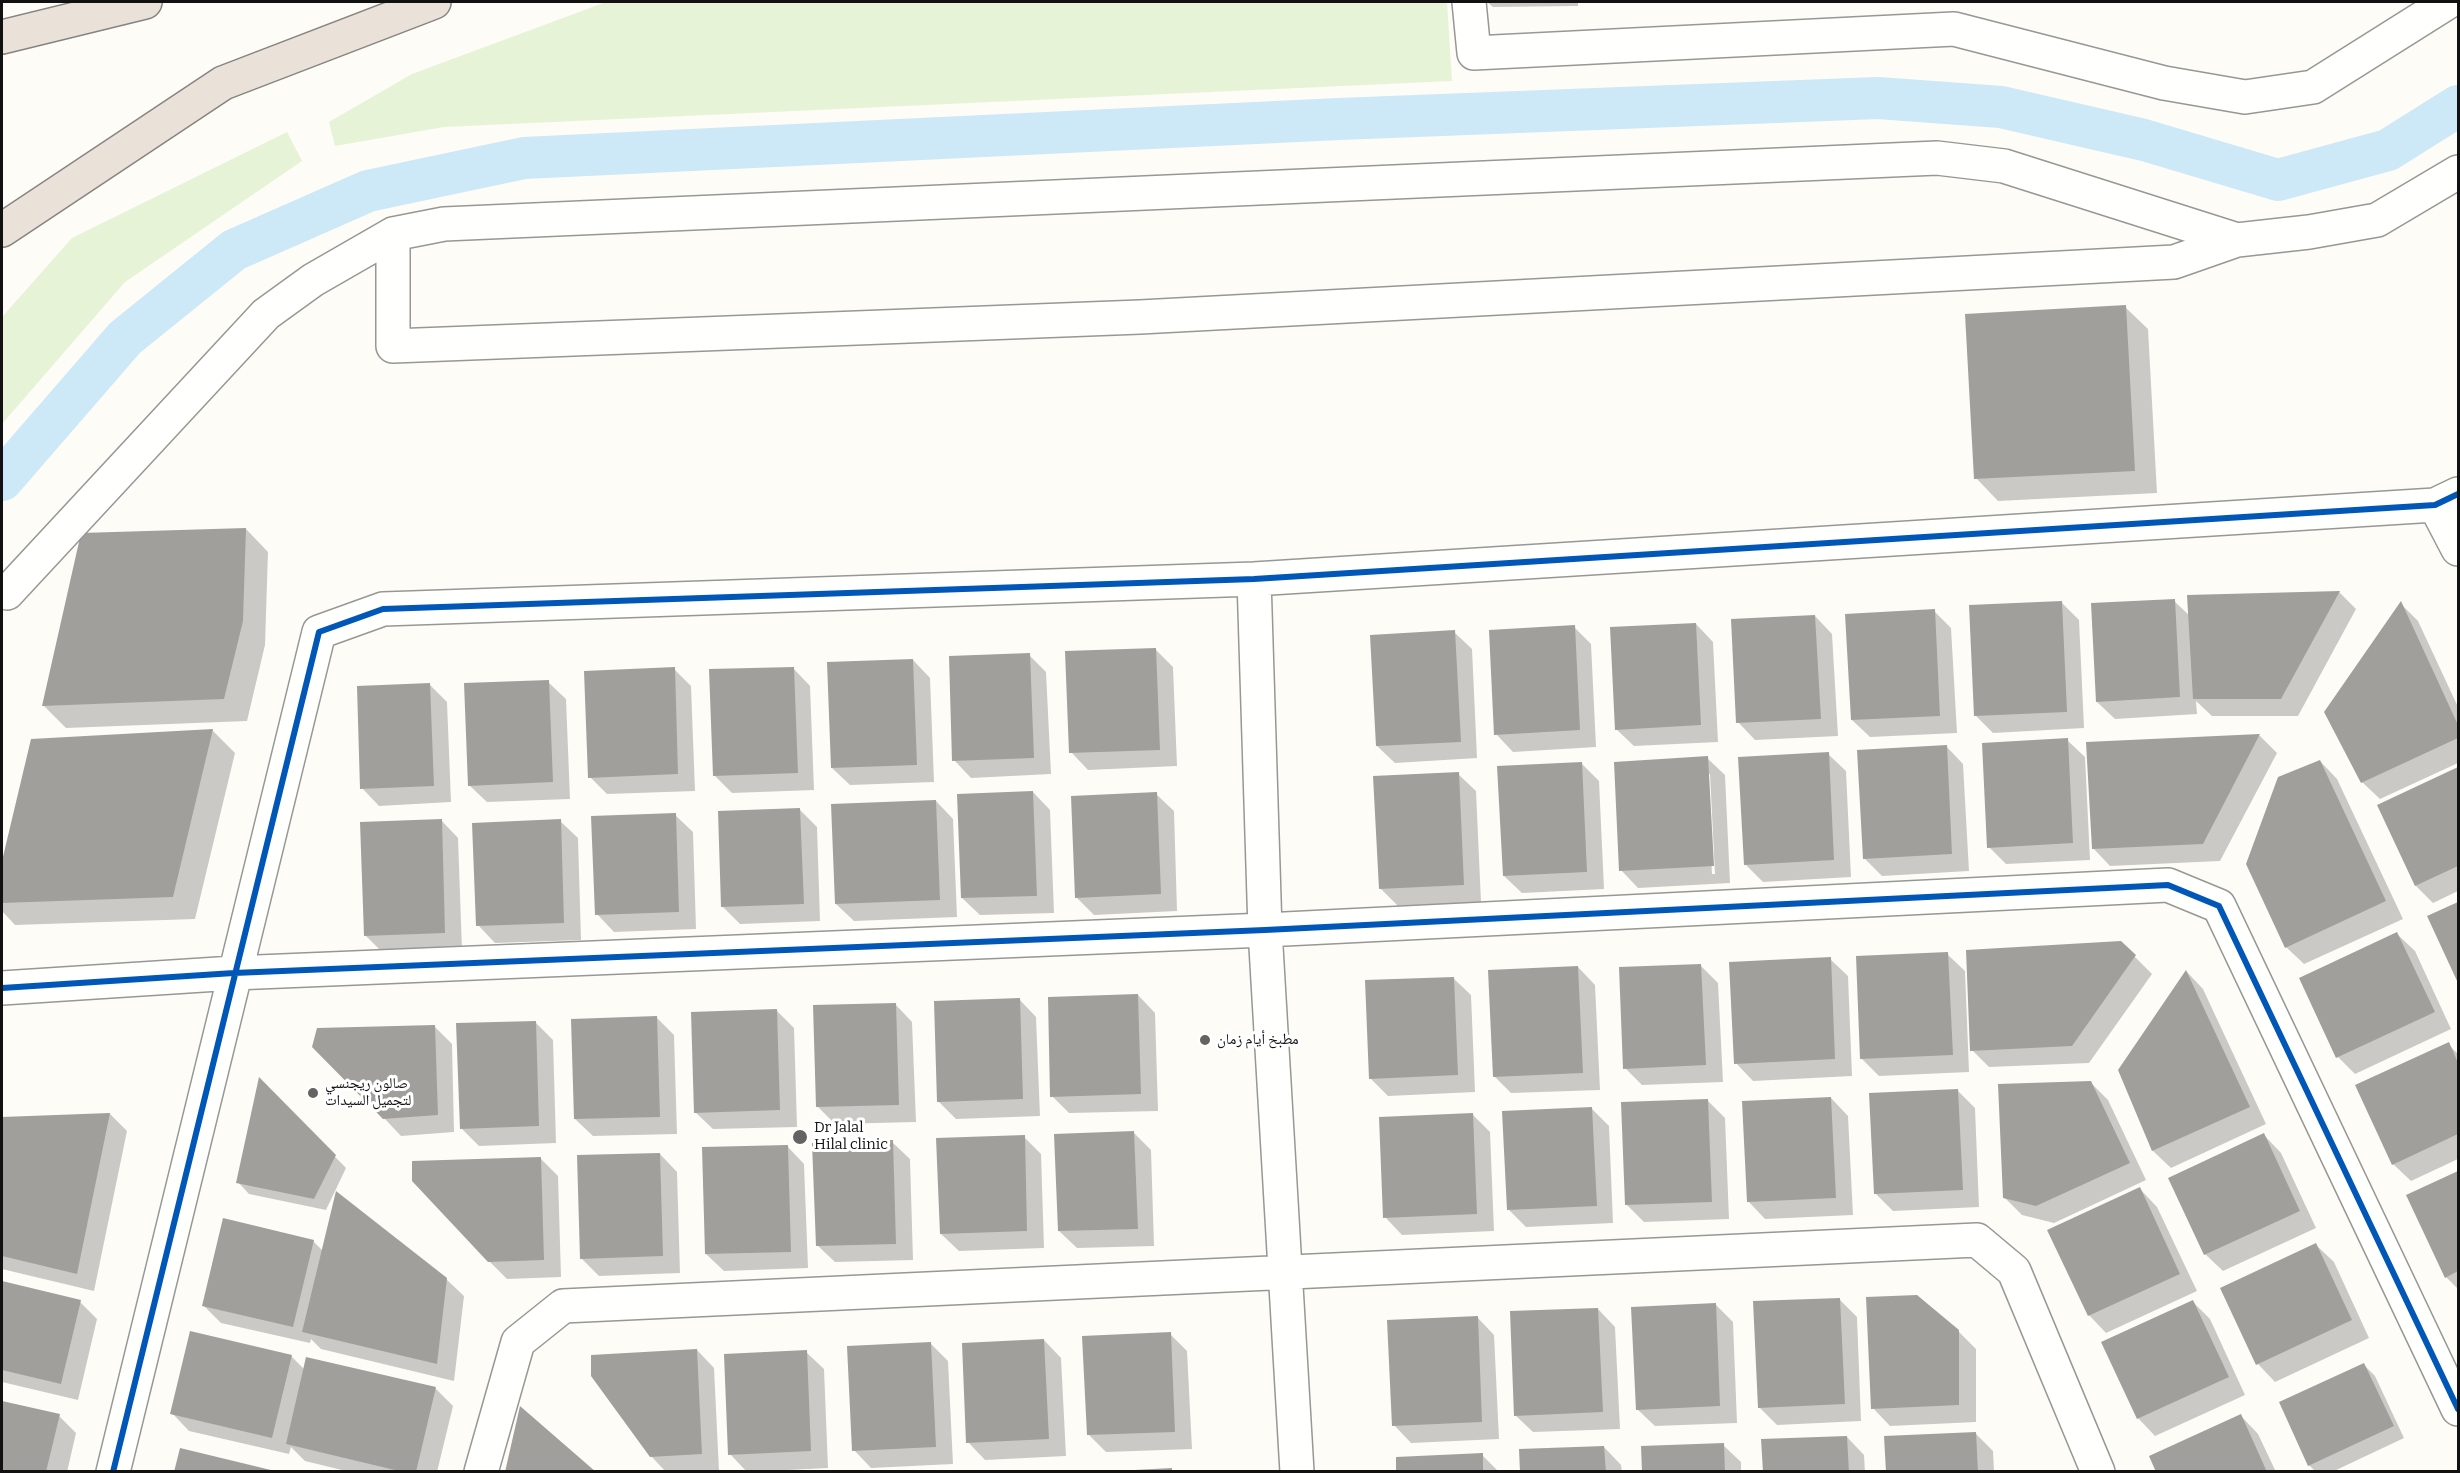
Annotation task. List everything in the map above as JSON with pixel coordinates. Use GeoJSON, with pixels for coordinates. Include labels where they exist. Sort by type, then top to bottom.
{"type":"FeatureCollection","features":[{"type":"Feature","properties":{"kind":"highway"},"geometry":{"type":"LineString","coordinates":[[2,37],[146,2]]}},
{"type":"Feature","properties":{"kind":"highway"},"geometry":{"type":"LineString","coordinates":[[2,230],[223,83],[434,2]]}},
{"type":"Feature","properties":{"kind":"street"},"geometry":{"type":"LineString","coordinates":[[1469,2],[1474,53],[1954,29],[2164,83],[2245,97],[2313,87],[2448,2]]}},
{"type":"Feature","properties":{"kind":"street"},"geometry":{"type":"LineString","coordinates":[[7,593],[266,314],[313,280],[393,234],[456,223],[1937,158],[2004,166],[2237,240]]}},
{"type":"Feature","properties":{"kind":"street"},"geometry":{"type":"LineString","coordinates":[[393,234],[393,346],[1128,318],[2174,262],[2237,240],[2309,232],[2376,220],[2458,172]]}},
{"type":"Feature","properties":{"kind":"street"},"geometry":{"type":"LineString","coordinates":[[113,1472],[319,632],[382,609],[1254,579],[2447,500],[2458,549]]}},
{"type":"Feature","properties":{"kind":"street"},"geometry":{"type":"LineString","coordinates":[[1254,579],[1265,930],[1297,1472]]}},
{"type":"Feature","properties":{"kind":"street"},"geometry":{"type":"LineString","coordinates":[[2,988],[234,972],[1265,930],[2168,885],[2219,906],[2458,1409]]}},
{"type":"Feature","properties":{"kind":"street"},"geometry":{"type":"LineString","coordinates":[[481,1472],[518,1342],[563,1306],[1977,1239],[2014,1271],[2098,1472]]}},
{"type":"Feature","properties":{"kind":"green space"},"geometry":{"type":"Polygon","coordinates":[[[606,2],[1447,2],[1452,81],[444,127],[335,146],[329,122],[412,74],[606,2]]]}},
{"type":"Feature","properties":{"kind":"green space"},"geometry":{"type":"Polygon","coordinates":[[[287,132],[302,161],[125,282],[2,424],[2,317],[72,238],[287,132]]]}},
{"type":"Feature","properties":{"kind":"building"},"geometry":{"type":"Polygon","coordinates":[[[2126,305],[2135,471],[1974,479],[1965,314],[2126,305]]]}},
{"type":"Feature","properties":{"kind":"building"},"geometry":{"type":"Polygon","coordinates":[[[246,528],[243,621],[224,699],[42,706],[81,533],[246,528]]]}},
{"type":"Feature","properties":{"kind":"building"},"geometry":{"type":"Polygon","coordinates":[[[2340,591],[2281,699],[2193,699],[2187,595],[2340,591]]]}},
{"type":"Feature","properties":{"kind":"building"},"geometry":{"type":"Polygon","coordinates":[[[2175,599],[2180,697],[2096,702],[2091,603],[2175,599]]]}},
{"type":"Feature","properties":{"kind":"building"},"geometry":{"type":"Polygon","coordinates":[[[2062,601],[2067,712],[1974,716],[1969,605],[2062,601]]]}},
{"type":"Feature","properties":{"kind":"building"},"geometry":{"type":"Polygon","coordinates":[[[2401,601],[2458,725],[2458,738],[2361,783],[2324,712],[2401,601]]]}},
{"type":"Feature","properties":{"kind":"building"},"geometry":{"type":"Polygon","coordinates":[[[1935,609],[1940,716],[1851,720],[1845,614],[1935,609]]]}},
{"type":"Feature","properties":{"kind":"building"},"geometry":{"type":"Polygon","coordinates":[[[1815,615],[1821,719],[1736,723],[1731,619],[1815,615]]]}},
{"type":"Feature","properties":{"kind":"building"},"geometry":{"type":"Polygon","coordinates":[[[1696,623],[1701,725],[1615,730],[1610,627],[1696,623]]]}},
{"type":"Feature","properties":{"kind":"building"},"geometry":{"type":"Polygon","coordinates":[[[1575,625],[1580,730],[1494,735],[1489,630],[1575,625]]]}},
{"type":"Feature","properties":{"kind":"building"},"geometry":{"type":"Polygon","coordinates":[[[1455,630],[1461,742],[1376,746],[1370,635],[1455,630]]]}},
{"type":"Feature","properties":{"kind":"building"},"geometry":{"type":"Polygon","coordinates":[[[1156,648],[1160,750],[1069,753],[1065,651],[1156,648]]]}},
{"type":"Feature","properties":{"kind":"building"},"geometry":{"type":"Polygon","coordinates":[[[1030,653],[1034,758],[952,761],[949,656],[1030,653]]]}},
{"type":"Feature","properties":{"kind":"building"},"geometry":{"type":"Polygon","coordinates":[[[913,659],[917,765],[831,768],[827,662],[913,659]]]}},
{"type":"Feature","properties":{"kind":"building"},"geometry":{"type":"Polygon","coordinates":[[[675,667],[678,774],[588,778],[584,671],[675,667]]]}},
{"type":"Feature","properties":{"kind":"building"},"geometry":{"type":"Polygon","coordinates":[[[794,667],[798,773],[713,776],[709,669],[794,667]]]}},
{"type":"Feature","properties":{"kind":"building"},"geometry":{"type":"Polygon","coordinates":[[[549,680],[553,782],[468,786],[464,683],[549,680]]]}},
{"type":"Feature","properties":{"kind":"building"},"geometry":{"type":"Polygon","coordinates":[[[430,683],[434,786],[360,789],[357,686],[430,683]]]}},
{"type":"Feature","properties":{"kind":"building"},"geometry":{"type":"Polygon","coordinates":[[[213,729],[173,897],[2,903],[2,861],[31,739],[213,729]]]}},
{"type":"Feature","properties":{"kind":"building"},"geometry":{"type":"Polygon","coordinates":[[[2260,734],[2203,844],[2092,849],[2086,742],[2260,734]]]}},
{"type":"Feature","properties":{"kind":"building"},"geometry":{"type":"Polygon","coordinates":[[[2068,738],[2073,843],[1987,848],[1982,743],[2068,738]]]}},
{"type":"Feature","properties":{"kind":"building"},"geometry":{"type":"Polygon","coordinates":[[[1947,745],[1952,854],[1863,859],[1857,750],[1947,745]]]}},
{"type":"Feature","properties":{"kind":"building"},"geometry":{"type":"Polygon","coordinates":[[[1829,752],[1834,860],[1744,865],[1738,757],[1829,752]]]}},
{"type":"Feature","properties":{"kind":"building"},"geometry":{"type":"Polygon","coordinates":[[[1708,756],[1714,866],[1619,871],[1614,762],[1708,756]]]}},
{"type":"Feature","properties":{"kind":"building"},"geometry":{"type":"Polygon","coordinates":[[[2320,760],[2386,901],[2285,948],[2246,864],[2278,777],[2320,760]]]}},
{"type":"Feature","properties":{"kind":"building"},"geometry":{"type":"Polygon","coordinates":[[[1582,762],[1587,872],[1503,876],[1497,766],[1582,762]]]}},
{"type":"Feature","properties":{"kind":"building"},"geometry":{"type":"Polygon","coordinates":[[[2458,767],[2458,866],[2415,886],[2377,805],[2458,767]]]}},
{"type":"Feature","properties":{"kind":"building"},"geometry":{"type":"Polygon","coordinates":[[[1459,772],[1464,885],[1379,889],[1373,776],[1459,772]]]}},
{"type":"Feature","properties":{"kind":"building"},"geometry":{"type":"Polygon","coordinates":[[[1033,791],[1037,896],[961,898],[957,794],[1033,791]]]}},
{"type":"Feature","properties":{"kind":"building"},"geometry":{"type":"Polygon","coordinates":[[[1157,792],[1161,894],[1075,898],[1071,796],[1157,792]]]}},
{"type":"Feature","properties":{"kind":"building"},"geometry":{"type":"Polygon","coordinates":[[[936,800],[940,900],[835,904],[831,804],[936,800]]]}},
{"type":"Feature","properties":{"kind":"building"},"geometry":{"type":"Polygon","coordinates":[[[800,808],[804,904],[721,907],[718,811],[800,808]]]}},
{"type":"Feature","properties":{"kind":"building"},"geometry":{"type":"Polygon","coordinates":[[[676,813],[679,912],[595,915],[591,816],[676,813]]]}},
{"type":"Feature","properties":{"kind":"building"},"geometry":{"type":"Polygon","coordinates":[[[442,819],[445,933],[364,936],[360,822],[442,819]]]}},
{"type":"Feature","properties":{"kind":"building"},"geometry":{"type":"Polygon","coordinates":[[[561,819],[564,923],[476,926],[472,823],[561,819]]]}},
{"type":"Feature","properties":{"kind":"building"},"geometry":{"type":"Polygon","coordinates":[[[2458,902],[2458,983],[2427,916],[2458,902]]]}},
{"type":"Feature","properties":{"kind":"building"},"geometry":{"type":"Polygon","coordinates":[[[2397,932],[2435,1012],[2336,1058],[2299,978],[2397,932]]]}},
{"type":"Feature","properties":{"kind":"building"},"geometry":{"type":"Polygon","coordinates":[[[2121,941],[2136,955],[2072,1046],[1970,1051],[1966,950],[2121,941]]]}},
{"type":"Feature","properties":{"kind":"building"},"geometry":{"type":"Polygon","coordinates":[[[1948,952],[1953,1055],[1860,1059],[1856,956],[1948,952]]]}},
{"type":"Feature","properties":{"kind":"building"},"geometry":{"type":"Polygon","coordinates":[[[1831,957],[1835,1059],[1734,1064],[1729,962],[1831,957]]]}},
{"type":"Feature","properties":{"kind":"building"},"geometry":{"type":"Polygon","coordinates":[[[1701,964],[1706,1065],[1623,1069],[1619,967],[1701,964]]]}},
{"type":"Feature","properties":{"kind":"building"},"geometry":{"type":"Polygon","coordinates":[[[1578,966],[1583,1073],[1493,1077],[1488,970],[1578,966]]]}},
{"type":"Feature","properties":{"kind":"building"},"geometry":{"type":"Polygon","coordinates":[[[2186,970],[2250,1107],[2152,1151],[2118,1070],[2186,970]]]}},
{"type":"Feature","properties":{"kind":"building"},"geometry":{"type":"Polygon","coordinates":[[[1454,977],[1458,1075],[1369,1079],[1365,980],[1454,977]]]}},
{"type":"Feature","properties":{"kind":"building"},"geometry":{"type":"Polygon","coordinates":[[[1138,994],[1141,1094],[1050,1097],[1048,997],[1138,994]]]}},
{"type":"Feature","properties":{"kind":"building"},"geometry":{"type":"Polygon","coordinates":[[[1020,998],[1023,1099],[937,1102],[934,1001],[1020,998]]]}},
{"type":"Feature","properties":{"kind":"building"},"geometry":{"type":"Polygon","coordinates":[[[896,1003],[899,1105],[816,1107],[813,1005],[896,1003]]]}},
{"type":"Feature","properties":{"kind":"building"},"geometry":{"type":"Polygon","coordinates":[[[777,1009],[780,1110],[694,1113],[691,1012],[777,1009]]]}},
{"type":"Feature","properties":{"kind":"building"},"geometry":{"type":"Polygon","coordinates":[[[657,1016],[660,1117],[574,1119],[571,1019],[657,1016]]]}},
{"type":"Feature","properties":{"kind":"building"},"geometry":{"type":"Polygon","coordinates":[[[536,1021],[539,1126],[460,1129],[456,1023],[536,1021]]]}},
{"type":"Feature","properties":{"kind":"building"},"geometry":{"type":"Polygon","coordinates":[[[435,1025],[438,1115],[383,1119],[312,1047],[317,1028],[435,1025]]]}},
{"type":"Feature","properties":{"kind":"building"},"geometry":{"type":"Polygon","coordinates":[[[2449,1042],[2458,1063],[2458,1134],[2392,1165],[2355,1085],[2449,1042]]]}},
{"type":"Feature","properties":{"kind":"building"},"geometry":{"type":"Polygon","coordinates":[[[259,1077],[336,1155],[314,1199],[236,1183],[259,1077]]]}},
{"type":"Feature","properties":{"kind":"building"},"geometry":{"type":"Polygon","coordinates":[[[2091,1081],[2130,1163],[2036,1206],[2003,1198],[1998,1084],[2091,1081]]]}},
{"type":"Feature","properties":{"kind":"building"},"geometry":{"type":"Polygon","coordinates":[[[1958,1089],[1963,1190],[1874,1194],[1869,1093],[1958,1089]]]}},
{"type":"Feature","properties":{"kind":"building"},"geometry":{"type":"Polygon","coordinates":[[[1831,1097],[1836,1198],[1747,1202],[1742,1101],[1831,1097]]]}},
{"type":"Feature","properties":{"kind":"building"},"geometry":{"type":"Polygon","coordinates":[[[1708,1099],[1712,1202],[1625,1205],[1621,1102],[1708,1099]]]}},
{"type":"Feature","properties":{"kind":"building"},"geometry":{"type":"Polygon","coordinates":[[[1592,1107],[1597,1206],[1507,1210],[1502,1111],[1592,1107]]]}},
{"type":"Feature","properties":{"kind":"building"},"geometry":{"type":"Polygon","coordinates":[[[110,1113],[77,1274],[2,1256],[2,1117],[110,1113]]]}},
{"type":"Feature","properties":{"kind":"building"},"geometry":{"type":"Polygon","coordinates":[[[1473,1113],[1477,1214],[1383,1218],[1379,1117],[1473,1113]]]}},
{"type":"Feature","properties":{"kind":"building"},"geometry":{"type":"Polygon","coordinates":[[[1134,1131],[1138,1229],[1058,1231],[1054,1134],[1134,1131]]]}},
{"type":"Feature","properties":{"kind":"building"},"geometry":{"type":"Polygon","coordinates":[[[2264,1133],[2300,1211],[2204,1255],[2168,1178],[2264,1133]]]}},
{"type":"Feature","properties":{"kind":"building"},"geometry":{"type":"Polygon","coordinates":[[[1025,1135],[1027,1231],[940,1234],[936,1138],[1025,1135]]]}},
{"type":"Feature","properties":{"kind":"building"},"geometry":{"type":"Polygon","coordinates":[[[893,1140],[896,1244],[816,1246],[812,1143],[893,1140]]]}},
{"type":"Feature","properties":{"kind":"building"},"geometry":{"type":"Polygon","coordinates":[[[788,1145],[791,1252],[705,1254],[702,1147],[788,1145]]]}},
{"type":"Feature","properties":{"kind":"building"},"geometry":{"type":"Polygon","coordinates":[[[660,1153],[663,1256],[580,1259],[577,1155],[660,1153]]]}},
{"type":"Feature","properties":{"kind":"building"},"geometry":{"type":"Polygon","coordinates":[[[541,1157],[544,1260],[488,1262],[412,1181],[412,1161],[541,1157]]]}},
{"type":"Feature","properties":{"kind":"building"},"geometry":{"type":"Polygon","coordinates":[[[2458,1171],[2458,1271],[2445,1278],[2406,1195],[2458,1171]]]}},
{"type":"Feature","properties":{"kind":"building"},"geometry":{"type":"Polygon","coordinates":[[[2140,1187],[2180,1274],[2088,1316],[2047,1230],[2140,1187]]]}},
{"type":"Feature","properties":{"kind":"building"},"geometry":{"type":"Polygon","coordinates":[[[336,1191],[447,1278],[437,1364],[302,1332],[336,1191]]]}},
{"type":"Feature","properties":{"kind":"building"},"geometry":{"type":"Polygon","coordinates":[[[223,1218],[314,1240],[293,1327],[202,1306],[223,1218]]]}},
{"type":"Feature","properties":{"kind":"building"},"geometry":{"type":"Polygon","coordinates":[[[2316,1243],[2352,1320],[2256,1365],[2220,1288],[2316,1243]]]}},
{"type":"Feature","properties":{"kind":"building"},"geometry":{"type":"Polygon","coordinates":[[[2,1281],[81,1300],[61,1384],[2,1370],[2,1281]]]}},
{"type":"Feature","properties":{"kind":"building"},"geometry":{"type":"Polygon","coordinates":[[[1917,1295],[1959,1330],[1959,1405],[1871,1409],[1866,1297],[1917,1295]]]}},
{"type":"Feature","properties":{"kind":"building"},"geometry":{"type":"Polygon","coordinates":[[[1840,1298],[1845,1404],[1758,1408],[1753,1301],[1840,1298]]]}},
{"type":"Feature","properties":{"kind":"building"},"geometry":{"type":"Polygon","coordinates":[[[2193,1300],[2229,1377],[2137,1419],[2101,1342],[2193,1300]]]}},
{"type":"Feature","properties":{"kind":"building"},"geometry":{"type":"Polygon","coordinates":[[[1716,1303],[1720,1406],[1636,1410],[1631,1307],[1716,1303]]]}},
{"type":"Feature","properties":{"kind":"building"},"geometry":{"type":"Polygon","coordinates":[[[1598,1308],[1603,1412],[1514,1416],[1510,1311],[1598,1308]]]}},
{"type":"Feature","properties":{"kind":"building"},"geometry":{"type":"Polygon","coordinates":[[[1478,1316],[1482,1422],[1392,1426],[1387,1320],[1478,1316]]]}},
{"type":"Feature","properties":{"kind":"building"},"geometry":{"type":"Polygon","coordinates":[[[190,1331],[292,1355],[272,1438],[170,1414],[190,1331]]]}},
{"type":"Feature","properties":{"kind":"building"},"geometry":{"type":"Polygon","coordinates":[[[1171,1332],[1175,1432],[1087,1435],[1082,1336],[1171,1332]]]}},
{"type":"Feature","properties":{"kind":"building"},"geometry":{"type":"Polygon","coordinates":[[[1044,1339],[1049,1439],[966,1443],[962,1343],[1044,1339]]]}},
{"type":"Feature","properties":{"kind":"building"},"geometry":{"type":"Polygon","coordinates":[[[931,1342],[936,1447],[852,1451],[847,1346],[931,1342]]]}},
{"type":"Feature","properties":{"kind":"building"},"geometry":{"type":"Polygon","coordinates":[[[697,1349],[702,1454],[650,1457],[591,1376],[591,1355],[697,1349]]]}},
{"type":"Feature","properties":{"kind":"building"},"geometry":{"type":"Polygon","coordinates":[[[807,1350],[811,1451],[728,1455],[724,1354],[807,1350]]]}},
{"type":"Feature","properties":{"kind":"building"},"geometry":{"type":"Polygon","coordinates":[[[306,1357],[436,1387],[416,1472],[403,1472],[286,1444],[306,1357]]]}},
{"type":"Feature","properties":{"kind":"building"},"geometry":{"type":"Polygon","coordinates":[[[2364,1363],[2394,1426],[2308,1466],[2279,1402],[2364,1363]]]}},
{"type":"Feature","properties":{"kind":"building"},"geometry":{"type":"Polygon","coordinates":[[[2,1401],[60,1414],[46,1472],[2,1472],[2,1401]]]}},
{"type":"Feature","properties":{"kind":"building"},"geometry":{"type":"Polygon","coordinates":[[[520,1406],[596,1472],[505,1472],[520,1406]]]}},
{"type":"Feature","properties":{"kind":"building"},"geometry":{"type":"Polygon","coordinates":[[[2241,1414],[2267,1472],[2156,1472],[2149,1456],[2241,1414]]]}},
{"type":"Feature","properties":{"kind":"building"},"geometry":{"type":"Polygon","coordinates":[[[1976,1432],[1978,1472],[1886,1472],[1884,1436],[1976,1432]]]}},
{"type":"Feature","properties":{"kind":"building"},"geometry":{"type":"Polygon","coordinates":[[[1847,1436],[1849,1472],[1763,1472],[1761,1439],[1847,1436]]]}},
{"type":"Feature","properties":{"kind":"building"},"geometry":{"type":"Polygon","coordinates":[[[1724,1443],[1725,1472],[1642,1472],[1641,1446],[1724,1443]]]}},
{"type":"Feature","properties":{"kind":"building"},"geometry":{"type":"Polygon","coordinates":[[[1604,1446],[1606,1472],[1520,1472],[1519,1449],[1604,1446]]]}},
{"type":"Feature","properties":{"kind":"building"},"geometry":{"type":"Polygon","coordinates":[[[180,1448],[275,1471],[275,1472],[174,1472],[180,1448]]]}},
{"type":"Feature","properties":{"kind":"building"},"geometry":{"type":"Polygon","coordinates":[[[1483,1453],[1483,1472],[1396,1472],[1396,1457],[1483,1453]]]}},
{"type":"Feature","properties":{"kind":"building"},"geometry":{"type":"Polygon","coordinates":[[[1172,1468],[1172,1472],[1134,1472],[1134,1470],[1172,1468]]]}},
{"type":"Feature","properties":{"kind":"waterway"},"geometry":{"type":"LineString","coordinates":[[2,480],[125,338],[234,250],[368,191],[524,158],[1339,119],[1878,98],[2001,107],[2144,140],[2278,180],[2388,150],[2458,106]]}},
{"type":"Feature","properties":{"kind":"cycle path"},"geometry":{"type":"LineString","coordinates":[[113,1472],[319,632],[383,609],[1254,579],[2435,505],[2458,494]]}},
{"type":"Feature","properties":{"kind":"cycle path"},"geometry":{"type":"LineString","coordinates":[[2,988],[234,973],[1265,930],[2168,885],[2219,906],[2458,1409]]}},
{"type":"Feature","properties":{"kind":"place","name":"مطبخ أيام زمان"},"geometry":{"type":"Point","coordinates":[1205,1040]}},
{"type":"Feature","properties":{"kind":"place","name":"صالون ريجنسي لتجميل السيدات"},"geometry":{"type":"Point","coordinates":[313,1093]}},
{"type":"Feature","properties":{"kind":"place","name":"Dr Jalal Hilal clinic"},"geometry":{"type":"Point","coordinates":[800,1137]}}]}
